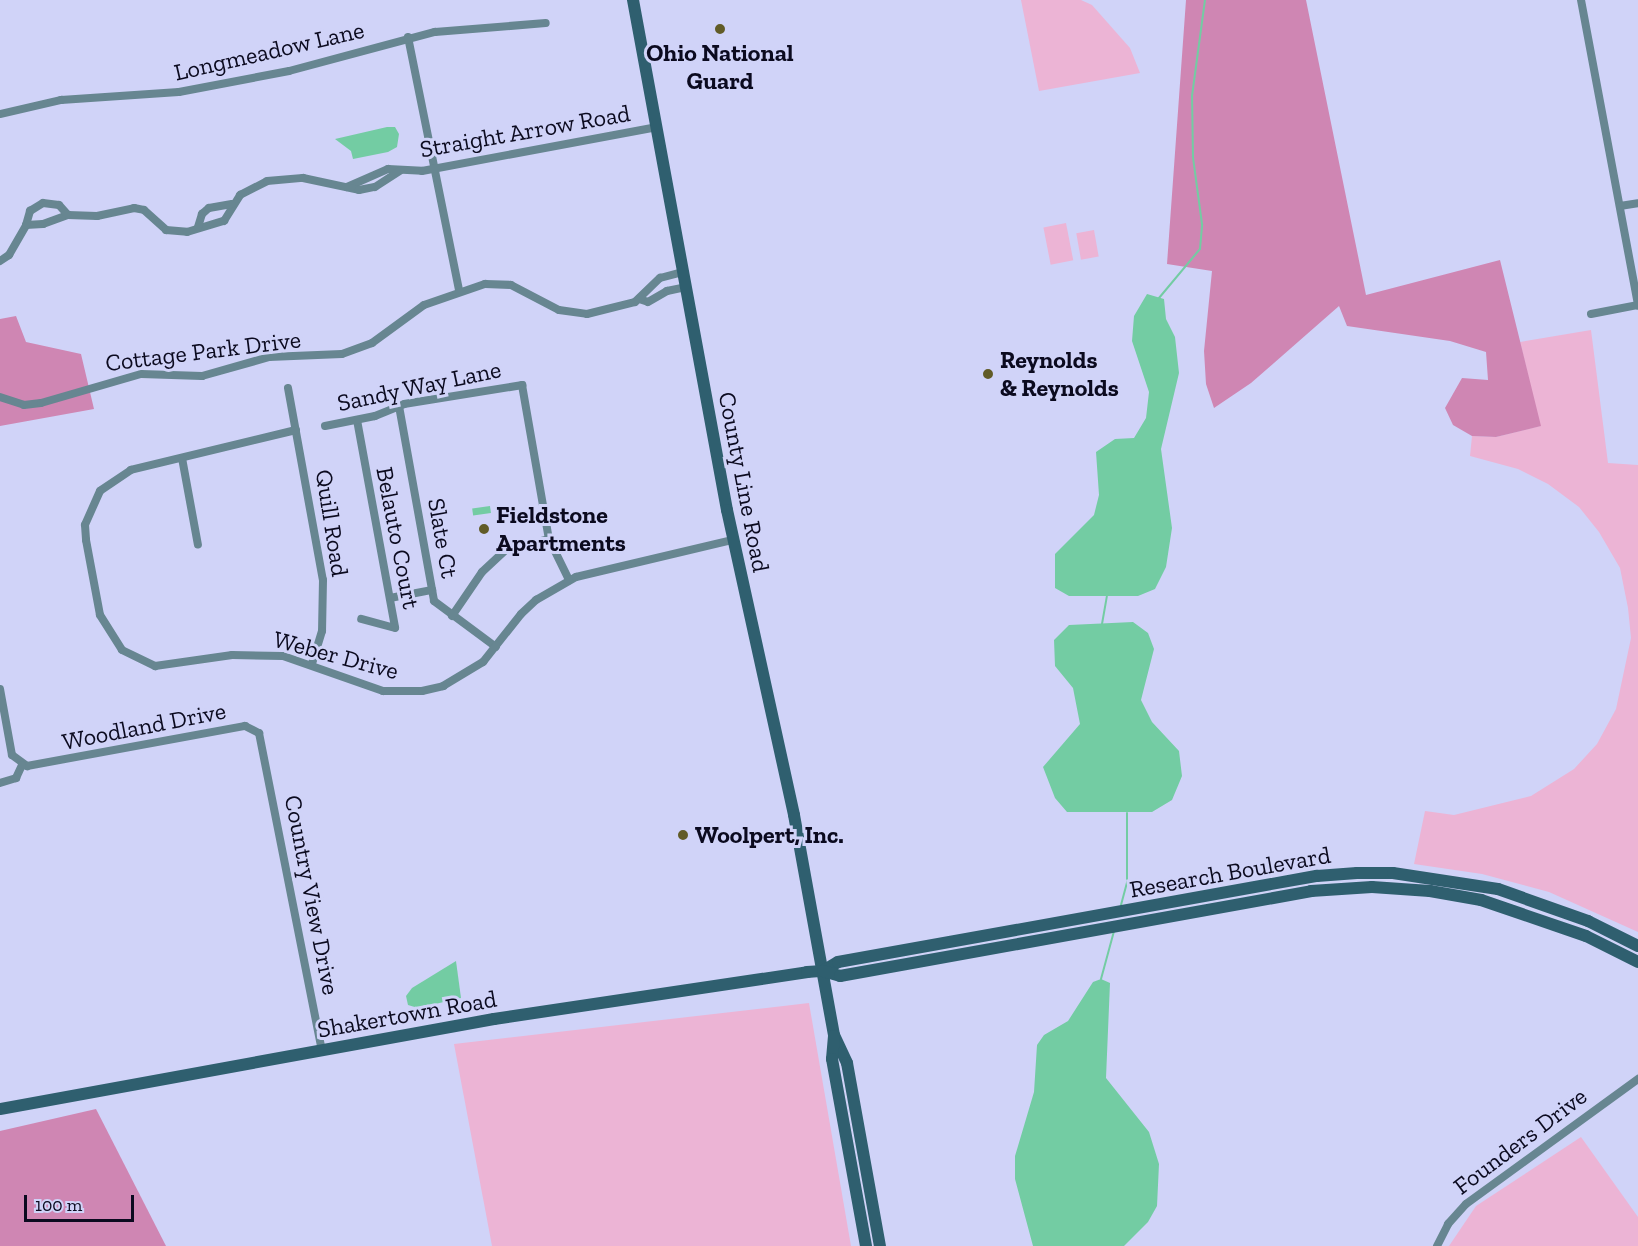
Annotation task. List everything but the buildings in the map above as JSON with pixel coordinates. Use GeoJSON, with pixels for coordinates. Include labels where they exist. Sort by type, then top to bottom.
{"type":"FeatureCollection","features":[{"type":"Feature","properties":{"kind":"main road","name":"County Line Road"},"geometry":{"type":"LineString","coordinates":[[633,0],[733,540],[794,815],[823,971]]}},
{"type":"Feature","properties":{"kind":"main road","name":"Research Boulevard"},"geometry":{"type":"LineString","coordinates":[[823,971],[838,962],[1317,876],[1393,873],[1498,889],[1588,921],[1638,946]]}},
{"type":"Feature","properties":{"kind":"main road","name":"Research Boulevard"},"geometry":{"type":"LineString","coordinates":[[823,971],[840,976],[1311,891],[1372,887],[1430,891],[1505,906],[1586,936],[1638,962]]}},
{"type":"Feature","properties":{"kind":"main road"},"geometry":{"type":"LineString","coordinates":[[823,971],[834,1035],[832,1059],[866,1246]]}},
{"type":"Feature","properties":{"kind":"main road","name":"Shakertown Road"},"geometry":{"type":"LineString","coordinates":[[0,1109],[494,1019],[823,971]]}},
{"type":"Feature","properties":{"kind":"main road"},"geometry":{"type":"LineString","coordinates":[[834,1035],[847,1063],[880,1246]]}},
{"type":"Feature","properties":{"kind":"main road"},"geometry":{"type":"LineString","coordinates":[[862,1227],[876,1224]]}},
{"type":"Feature","properties":{"kind":"street"},"geometry":{"type":"LineString","coordinates":[[1581,0],[1638,305],[1592,314]]}},
{"type":"Feature","properties":{"kind":"street","name":"Longmeadow Lane"},"geometry":{"type":"LineString","coordinates":[[0,114],[61,100],[179,92],[311,66],[408,37],[452,29],[546,23]]}},
{"type":"Feature","properties":{"kind":"street"},"geometry":{"type":"LineString","coordinates":[[408,37],[459,290]]}},
{"type":"Feature","properties":{"kind":"street","name":"Straight Arrow Road"},"geometry":{"type":"LineString","coordinates":[[27,225],[43,224],[68,214],[97,216],[134,208],[144,210],[166,230],[187,232],[224,221],[232,204],[252,185],[287,178],[346,187],[375,173],[434,168],[656,127]]}},
{"type":"Feature","properties":{"kind":"street","name":"Straight Arrow Road"},"geometry":{"type":"LineString","coordinates":[[0,261],[9,255],[27,225],[30,211],[43,203],[59,205],[68,214]]}},
{"type":"Feature","properties":{"kind":"street"},"geometry":{"type":"LineString","coordinates":[[1620,206],[1638,203]]}},
{"type":"Feature","properties":{"kind":"street","name":"Straight Arrow Road"},"geometry":{"type":"LineString","coordinates":[[198,227],[202,214],[209,208],[232,204]]}},
{"type":"Feature","properties":{"kind":"street"},"geometry":{"type":"LineString","coordinates":[[639,299],[642,292],[660,278],[683,272]]}},
{"type":"Feature","properties":{"kind":"street","name":"Cottage Park Drive"},"geometry":{"type":"LineString","coordinates":[[0,398],[24,405],[41,404],[141,374],[202,376],[269,357],[342,354],[372,343],[424,304],[459,290],[492,284],[511,285],[575,314],[639,299],[648,302],[667,291],[686,287]]}},
{"type":"Feature","properties":{"kind":"street","name":"Sandy Way Lane"},"geometry":{"type":"LineString","coordinates":[[325,426],[357,420],[399,406],[522,385],[549,539]]}},
{"type":"Feature","properties":{"kind":"street","name":"Quill Road"},"geometry":{"type":"LineString","coordinates":[[288,388],[323,580],[322,631],[312,664]]}},
{"type":"Feature","properties":{"kind":"street","name":"Slate Ct"},"geometry":{"type":"LineString","coordinates":[[399,406],[432,590],[439,608],[496,647]]}},
{"type":"Feature","properties":{"kind":"street","name":"Belauto Court"},"geometry":{"type":"LineString","coordinates":[[357,420],[395,628],[361,620]]}},
{"type":"Feature","properties":{"kind":"street","name":"Weber Drive"},"geometry":{"type":"LineString","coordinates":[[296,430],[131,470],[100,491],[91,506],[86,540],[100,615],[109,636],[135,659],[155,666],[255,654],[312,664],[357,683],[405,693],[443,686],[483,662],[528,607],[569,580],[733,540]]}},
{"type":"Feature","properties":{"kind":"street"},"geometry":{"type":"LineString","coordinates":[[182,458],[198,545]]}},
{"type":"Feature","properties":{"kind":"street"},"geometry":{"type":"LineString","coordinates":[[452,616],[482,572],[506,550],[549,539],[569,580]]}},
{"type":"Feature","properties":{"kind":"street"},"geometry":{"type":"LineString","coordinates":[[390,598],[432,590]]}},
{"type":"Feature","properties":{"kind":"street"},"geometry":{"type":"LineString","coordinates":[[0,689],[2,716],[12,755],[21,765],[16,778],[0,783]]}},
{"type":"Feature","properties":{"kind":"street","name":"Woodland Drive"},"geometry":{"type":"LineString","coordinates":[[21,765],[245,726],[259,733],[263,746]]}},
{"type":"Feature","properties":{"kind":"street","name":"Country View Drive"},"geometry":{"type":"LineString","coordinates":[[263,746],[322,1051]]}},
{"type":"Feature","properties":{"kind":"street","name":"Founders Drive"},"geometry":{"type":"LineString","coordinates":[[1437,1246],[1452,1219],[1479,1193],[1638,1079]]}},
{"type":"Feature","properties":{"kind":"shaded area"},"geometry":{"type":"Polygon","coordinates":[[[1021,0],[1081,0],[1092,5],[1130,48],[1140,73],[1039,91],[1021,0]]]}},
{"type":"Feature","properties":{"kind":"shaded area"},"geometry":{"type":"Polygon","coordinates":[[[1186,0],[1306,0],[1366,295],[1500,260],[1541,426],[1496,437],[1472,436],[1453,425],[1445,408],[1462,378],[1488,380],[1486,352],[1450,341],[1347,326],[1339,306],[1251,383],[1214,408],[1206,384],[1204,351],[1212,271],[1167,264],[1186,0]]]}},
{"type":"Feature","properties":{"kind":"shaded area"},"geometry":{"type":"Polygon","coordinates":[[[395,127],[399,134],[397,147],[388,152],[353,159],[351,151],[335,139],[395,127]]]}},
{"type":"Feature","properties":{"kind":"shaded area"},"geometry":{"type":"Polygon","coordinates":[[[1066,223],[1073,260],[1051,265],[1043,227],[1066,223]]]}},
{"type":"Feature","properties":{"kind":"shaded area"},"geometry":{"type":"Polygon","coordinates":[[[1094,230],[1099,257],[1081,260],[1076,233],[1094,230]]]}},
{"type":"Feature","properties":{"kind":"shaded area"},"geometry":{"type":"Polygon","coordinates":[[[1147,294],[1164,299],[1166,319],[1175,337],[1179,373],[1161,449],[1172,528],[1166,567],[1155,589],[1138,596],[1069,596],[1055,588],[1055,554],[1094,515],[1099,495],[1096,452],[1115,439],[1134,438],[1146,418],[1149,392],[1132,341],[1134,316],[1147,294]]]}},
{"type":"Feature","properties":{"kind":"shaded area"},"geometry":{"type":"Polygon","coordinates":[[[16,316],[26,342],[81,354],[94,409],[0,426],[0,319],[16,316]]]}},
{"type":"Feature","properties":{"kind":"shaded area"},"geometry":{"type":"Polygon","coordinates":[[[1591,330],[1608,463],[1638,465],[1638,932],[1549,892],[1482,874],[1414,864],[1425,811],[1454,815],[1531,796],[1574,769],[1597,744],[1616,709],[1631,638],[1620,568],[1599,532],[1579,507],[1548,484],[1518,469],[1470,456],[1472,436],[1496,437],[1540,426],[1520,342],[1591,330]]]}},
{"type":"Feature","properties":{"kind":"shaded area"},"geometry":{"type":"Polygon","coordinates":[[[490,506],[491,513],[473,515],[472,509],[490,506]]]}},
{"type":"Feature","properties":{"kind":"shaded area"},"geometry":{"type":"Polygon","coordinates":[[[1133,622],[1148,633],[1154,649],[1141,700],[1152,722],[1179,751],[1182,776],[1172,800],[1152,812],[1067,812],[1055,798],[1043,767],[1080,724],[1073,688],[1055,666],[1054,640],[1069,625],[1133,622]]]}},
{"type":"Feature","properties":{"kind":"shaded area"},"geometry":{"type":"Polygon","coordinates":[[[456,961],[461,998],[418,1008],[408,1005],[406,996],[412,988],[456,961]]]}},
{"type":"Feature","properties":{"kind":"shaded area"},"geometry":{"type":"Polygon","coordinates":[[[1101,979],[1110,983],[1106,1078],[1149,1132],[1159,1164],[1157,1206],[1148,1222],[1124,1246],[1033,1246],[1015,1179],[1015,1156],[1034,1092],[1037,1045],[1044,1035],[1068,1021],[1093,982],[1101,979]]]}},
{"type":"Feature","properties":{"kind":"shaded area"},"geometry":{"type":"Polygon","coordinates":[[[809,1003],[851,1246],[492,1246],[454,1044],[809,1003]]]}},
{"type":"Feature","properties":{"kind":"shaded area"},"geometry":{"type":"Polygon","coordinates":[[[96,1109],[166,1246],[0,1246],[0,1131],[96,1109]]]}},
{"type":"Feature","properties":{"kind":"shaded area"},"geometry":{"type":"Polygon","coordinates":[[[1581,1137],[1638,1217],[1638,1246],[1449,1246],[1476,1206],[1581,1137]]]}},
{"type":"Feature","properties":{"kind":"waterway"},"geometry":{"type":"LineString","coordinates":[[1159,298],[1200,249],[1202,224],[1193,157],[1192,96],[1205,0]]}},
{"type":"Feature","properties":{"kind":"waterway"},"geometry":{"type":"LineString","coordinates":[[1102,624],[1107,596]]}},
{"type":"Feature","properties":{"kind":"waterway"},"geometry":{"type":"LineString","coordinates":[[1121,905],[1127,882],[1127,813]]}},
{"type":"Feature","properties":{"kind":"waterway"},"geometry":{"type":"LineString","coordinates":[[1101,979],[1114,931]]}},
{"type":"Feature","properties":{"kind":"place","name":"Ohio National Guard"},"geometry":{"type":"Point","coordinates":[720,29]}},
{"type":"Feature","properties":{"kind":"place","name":"Reynolds & Reynolds"},"geometry":{"type":"Point","coordinates":[988,374]}},
{"type":"Feature","properties":{"kind":"place","name":"Fieldstone Apartments"},"geometry":{"type":"Point","coordinates":[484,529]}},
{"type":"Feature","properties":{"kind":"place","name":"Woolpert, Inc."},"geometry":{"type":"Point","coordinates":[683,835]}}]}
